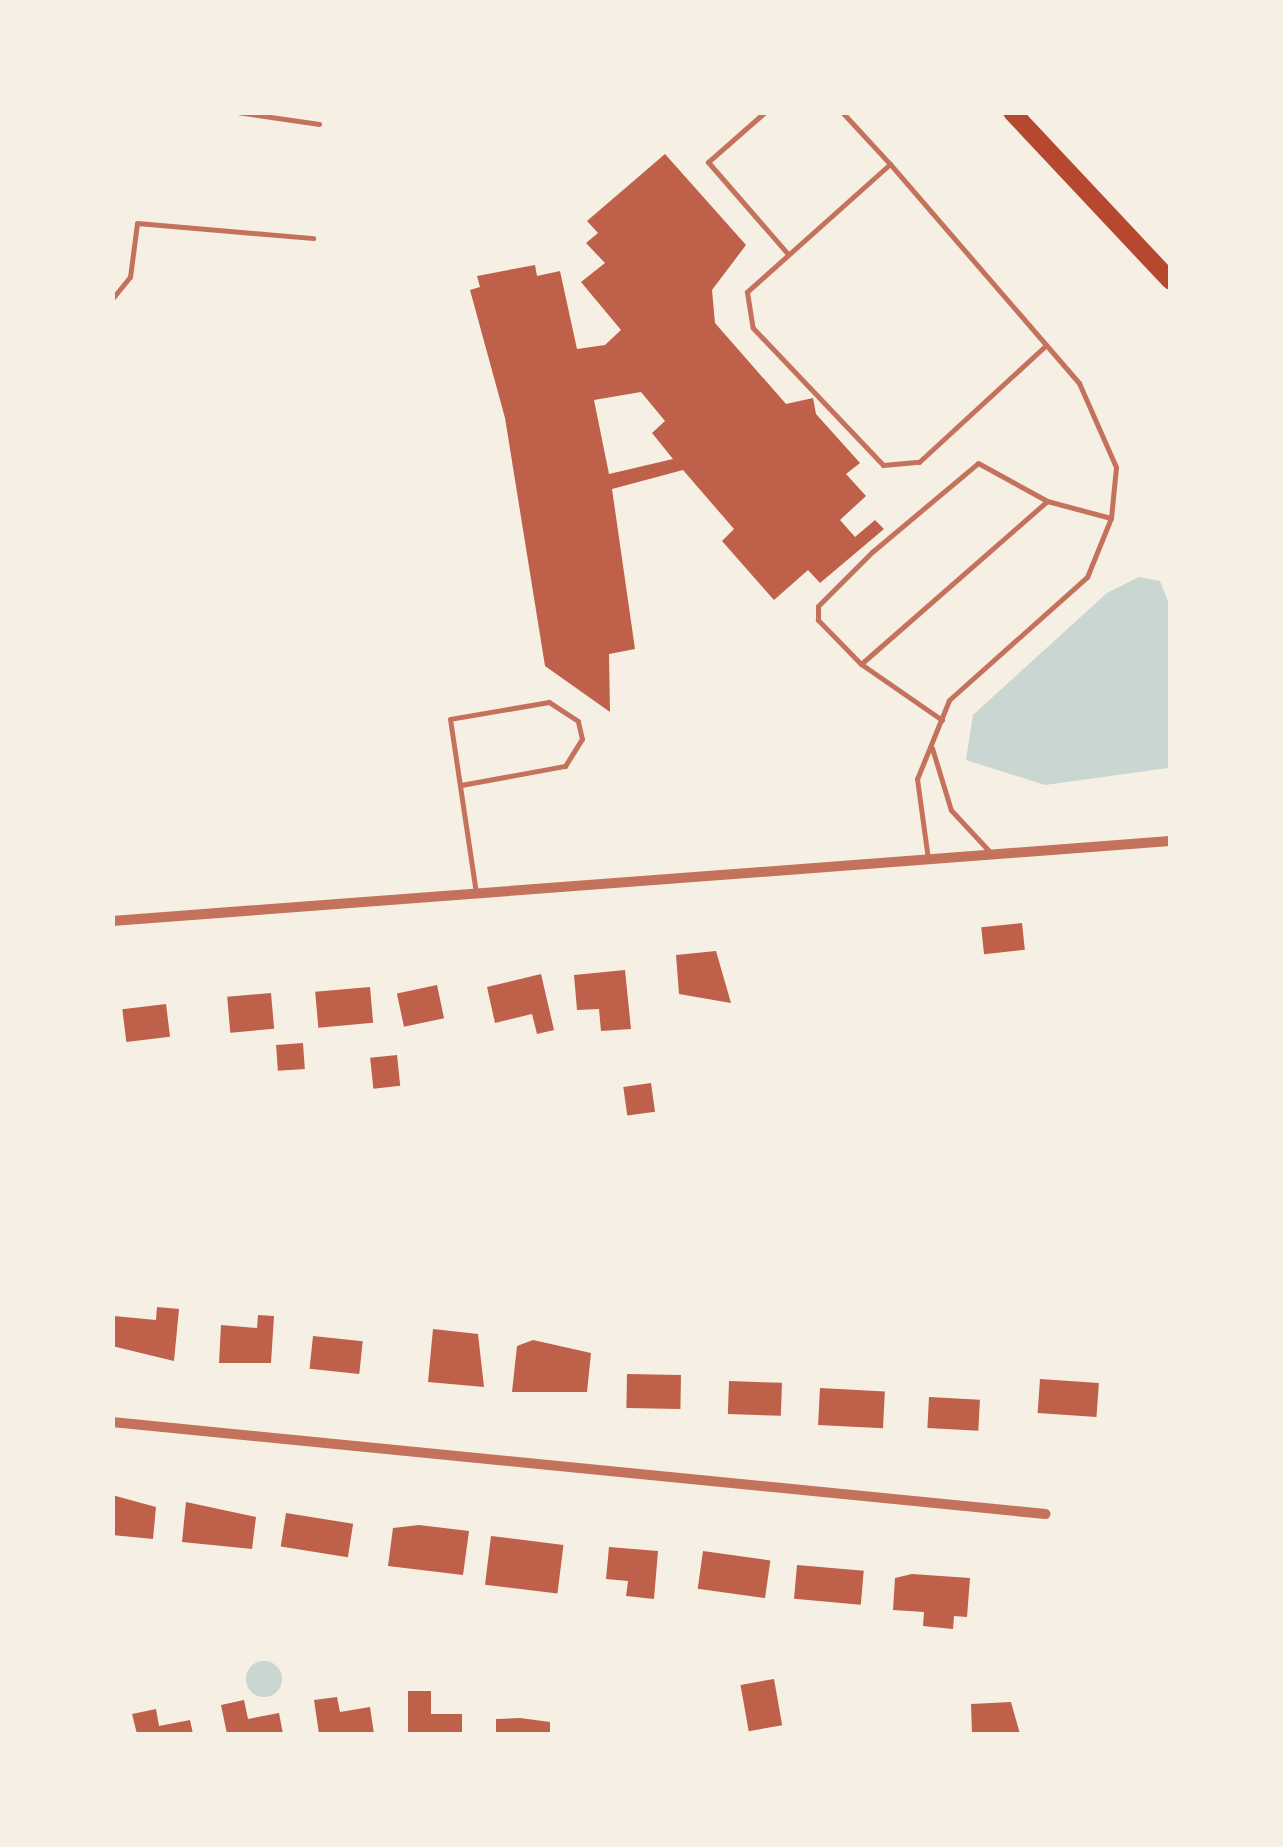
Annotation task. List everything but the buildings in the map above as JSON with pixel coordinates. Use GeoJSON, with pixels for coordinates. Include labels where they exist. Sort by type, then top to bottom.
{"type":"FeatureCollection","features":[{"type":"Feature","properties":{"kind":"highway"},"geometry":{"type":"LineString","coordinates":[[1012,112],[1170,280]]}},
{"type":"Feature","properties":{"kind":"street"},"geometry":{"type":"LineString","coordinates":[[112,921],[1170,841]]}},
{"type":"Feature","properties":{"kind":"street"},"geometry":{"type":"LineString","coordinates":[[112,1422],[1045,1514]]}},
{"type":"Feature","properties":{"kind":"lane"},"geometry":{"type":"LineString","coordinates":[[238,112],[319,124]]}},
{"type":"Feature","properties":{"kind":"lane"},"geometry":{"type":"LineString","coordinates":[[764,112],[708,162],[788,254]]}},
{"type":"Feature","properties":{"kind":"lane"},"geometry":{"type":"LineString","coordinates":[[842,112],[1045,346],[1101,423],[1116,467],[1111,518],[1086,577],[949,700],[918,779],[928,860]]}},
{"type":"Feature","properties":{"kind":"lane"},"geometry":{"type":"LineString","coordinates":[[890,164],[747,292],[752,328],[883,465],[919,462],[1045,346]]}},
{"type":"Feature","properties":{"kind":"lane"},"geometry":{"type":"LineString","coordinates":[[112,299],[130,278],[138,223],[313,238]]}},
{"type":"Feature","properties":{"kind":"lane"},"geometry":{"type":"LineString","coordinates":[[942,720],[861,664],[818,620],[818,606],[872,552],[978,463],[1047,501],[1111,518]]}},
{"type":"Feature","properties":{"kind":"lane"},"geometry":{"type":"LineString","coordinates":[[861,664],[1047,501]]}},
{"type":"Feature","properties":{"kind":"lane"},"geometry":{"type":"LineString","coordinates":[[461,785],[557,770],[575,758],[581,729],[557,702],[450,719],[476,894]]}},
{"type":"Feature","properties":{"kind":"lane"},"geometry":{"type":"LineString","coordinates":[[932,747],[952,810],[994,855]]}},
{"type":"Feature","properties":{"kind":"shaded area"},"geometry":{"type":"Polygon","coordinates":[[[1139,577],[1160,581],[1170,607],[1168,768],[1045,785],[966,760],[973,715],[1107,593],[1139,577]]]}},
{"type":"Feature","properties":{"kind":"shaded area"},"geometry":{"type":"Polygon","coordinates":[[[264,1661],[277,1666],[282,1679],[277,1692],[264,1697],[251,1692],[246,1679],[251,1666],[264,1661]]]}}]}
